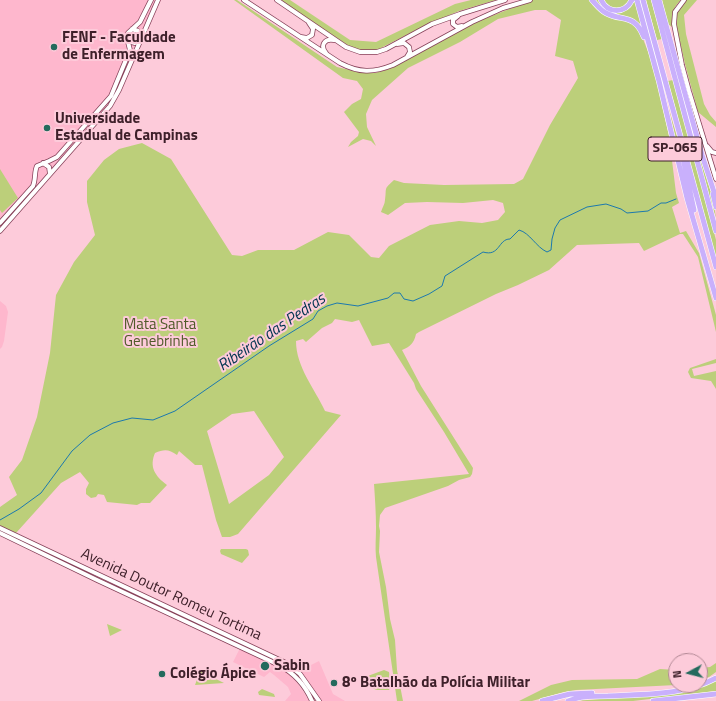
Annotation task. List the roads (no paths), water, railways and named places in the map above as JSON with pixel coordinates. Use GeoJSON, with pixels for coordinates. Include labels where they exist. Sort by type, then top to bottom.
{"type":"FeatureCollection","features":[{"type":"Feature","properties":{"kind":"highway"},"geometry":{"type":"LineString","coordinates":[[592,0],[605,13],[628,19],[638,26],[644,36],[659,81]]}},
{"type":"Feature","properties":{"kind":"highway"},"geometry":{"type":"LineString","coordinates":[[601,0],[608,9],[618,10],[626,8],[632,0]]}},
{"type":"Feature","properties":{"kind":"highway","name":"SP-065"},"geometry":{"type":"LineString","coordinates":[[637,0],[659,81],[682,178],[716,298]]}},
{"type":"Feature","properties":{"kind":"highway","name":"SP-065"},"geometry":{"type":"LineString","coordinates":[[643,0],[716,267]]}},
{"type":"Feature","properties":{"kind":"highway","name":"SP-065"},"geometry":{"type":"LineString","coordinates":[[654,0],[716,231]]}},
{"type":"Feature","properties":{"kind":"highway","name":"SP-065"},"geometry":{"type":"LineString","coordinates":[[659,0],[702,155],[716,198]]}},
{"type":"Feature","properties":{"kind":"highway"},"geometry":{"type":"LineString","coordinates":[[675,117],[693,207],[709,272]]}},
{"type":"Feature","properties":{"kind":"highway"},"geometry":{"type":"LineString","coordinates":[[702,155],[716,207]]}},
{"type":"Feature","properties":{"kind":"highway"},"geometry":{"type":"LineString","coordinates":[[568,701],[587,697],[673,692],[690,689],[716,678]]}},
{"type":"Feature","properties":{"kind":"highway"},"geometry":{"type":"LineString","coordinates":[[542,701],[575,694],[649,693]]}},
{"type":"Feature","properties":{"kind":"highway"},"geometry":{"type":"LineString","coordinates":[[653,701],[716,695]]}},
{"type":"Feature","properties":{"kind":"highway"},"geometry":{"type":"LineString","coordinates":[[684,701],[716,695]]}},
{"type":"Feature","properties":{"kind":"main road"},"geometry":{"type":"LineString","coordinates":[[0,223],[33,186],[37,166],[49,162],[57,156],[107,102],[111,96],[128,54],[130,47],[127,35],[143,16],[151,0]]}},
{"type":"Feature","properties":{"kind":"main road"},"geometry":{"type":"LineString","coordinates":[[0,230],[110,106],[119,90],[158,0]]}},
{"type":"Feature","properties":{"kind":"main road"},"geometry":{"type":"LineString","coordinates":[[245,0],[328,56],[352,69],[367,71],[383,69],[403,60],[466,24]]}},
{"type":"Feature","properties":{"kind":"main road"},"geometry":{"type":"LineString","coordinates":[[276,0],[352,50],[368,53],[382,51],[432,24],[505,0]]}},
{"type":"Feature","properties":{"kind":"main road"},"geometry":{"type":"LineString","coordinates":[[465,12],[456,16],[452,24],[457,27],[498,10],[530,0]]}},
{"type":"Feature","properties":{"kind":"main road"},"geometry":{"type":"LineString","coordinates":[[684,0],[675,12],[674,24],[682,65],[716,179]]}},
{"type":"Feature","properties":{"kind":"main road"},"geometry":{"type":"LineString","coordinates":[[295,34],[307,38],[312,35],[313,32],[310,25],[298,14]]}},
{"type":"Feature","properties":{"kind":"main road"},"geometry":{"type":"LineString","coordinates":[[132,29],[138,31],[141,39]]}},
{"type":"Feature","properties":{"kind":"main road"},"geometry":{"type":"LineString","coordinates":[[128,41],[135,43],[141,39]]}},
{"type":"Feature","properties":{"kind":"main road"},"geometry":{"type":"LineString","coordinates":[[328,56],[324,50],[323,43],[329,39],[338,41]]}},
{"type":"Feature","properties":{"kind":"main road"},"geometry":{"type":"LineString","coordinates":[[390,46],[404,43],[407,44],[410,52],[403,60]]}},
{"type":"Feature","properties":{"kind":"main road"},"geometry":{"type":"LineString","coordinates":[[703,137],[708,148],[712,152],[716,153]]}},
{"type":"Feature","properties":{"kind":"main road"},"geometry":{"type":"LineString","coordinates":[[43,163],[48,168],[50,174]]}},
{"type":"Feature","properties":{"kind":"main road"},"geometry":{"type":"LineString","coordinates":[[714,173],[716,166]]}},
{"type":"Feature","properties":{"kind":"main road"},"geometry":{"type":"LineString","coordinates":[[35,172],[39,177],[46,179]]}},
{"type":"Feature","properties":{"kind":"main road","name":"Avenida Doutor Romeu Tortima"},"geometry":{"type":"LineString","coordinates":[[0,528],[286,663],[300,674],[319,701]]}},
{"type":"Feature","properties":{"kind":"main road"},"geometry":{"type":"LineString","coordinates":[[0,533],[1,531],[9,533]]}},
{"type":"Feature","properties":{"kind":"main road","name":"Avenida Doutor Romeu Tortima"},"geometry":{"type":"LineString","coordinates":[[0,533],[103,583],[279,664],[301,682],[312,701]]}},
{"type":"Feature","properties":{"kind":"waterway","name":"Ribeirão das Pedras"},"geometry":{"type":"LineString","coordinates":[[0,520],[19,509],[41,493],[72,451],[90,435],[113,423],[132,418],[153,420],[175,411],[269,346],[313,319],[318,311],[327,306],[337,303],[358,306],[388,298],[394,293],[400,293],[404,299],[413,301],[442,286],[445,276],[483,252],[489,253],[496,250],[503,242],[510,239],[519,230],[547,252],[551,250],[555,228],[560,220],[587,207],[606,204],[621,209],[627,213],[648,211],[661,203],[666,203],[676,199]]}},
{"type":"Feature","properties":{"kind":"place","name":"FENF - Faculdade de Enfermagem"},"geometry":{"type":"Point","coordinates":[54,47]}},
{"type":"Feature","properties":{"kind":"place","name":"Universidade Estadual de Campinas"},"geometry":{"type":"Point","coordinates":[47,128]}},
{"type":"Feature","properties":{"kind":"place","name":"Sabin"},"geometry":{"type":"Point","coordinates":[265,666]}},
{"type":"Feature","properties":{"kind":"place","name":"Colégio Ápice"},"geometry":{"type":"Point","coordinates":[162,674]}},
{"type":"Feature","properties":{"kind":"place","name":"8º Batalhão da Polícia Militar"},"geometry":{"type":"Point","coordinates":[334,683]}},
{"type":"Feature","properties":{"kind":"park label","name":"Mata Santa Genebrinha"},"geometry":{"type":"Point","coordinates":[160,334]}}]}
